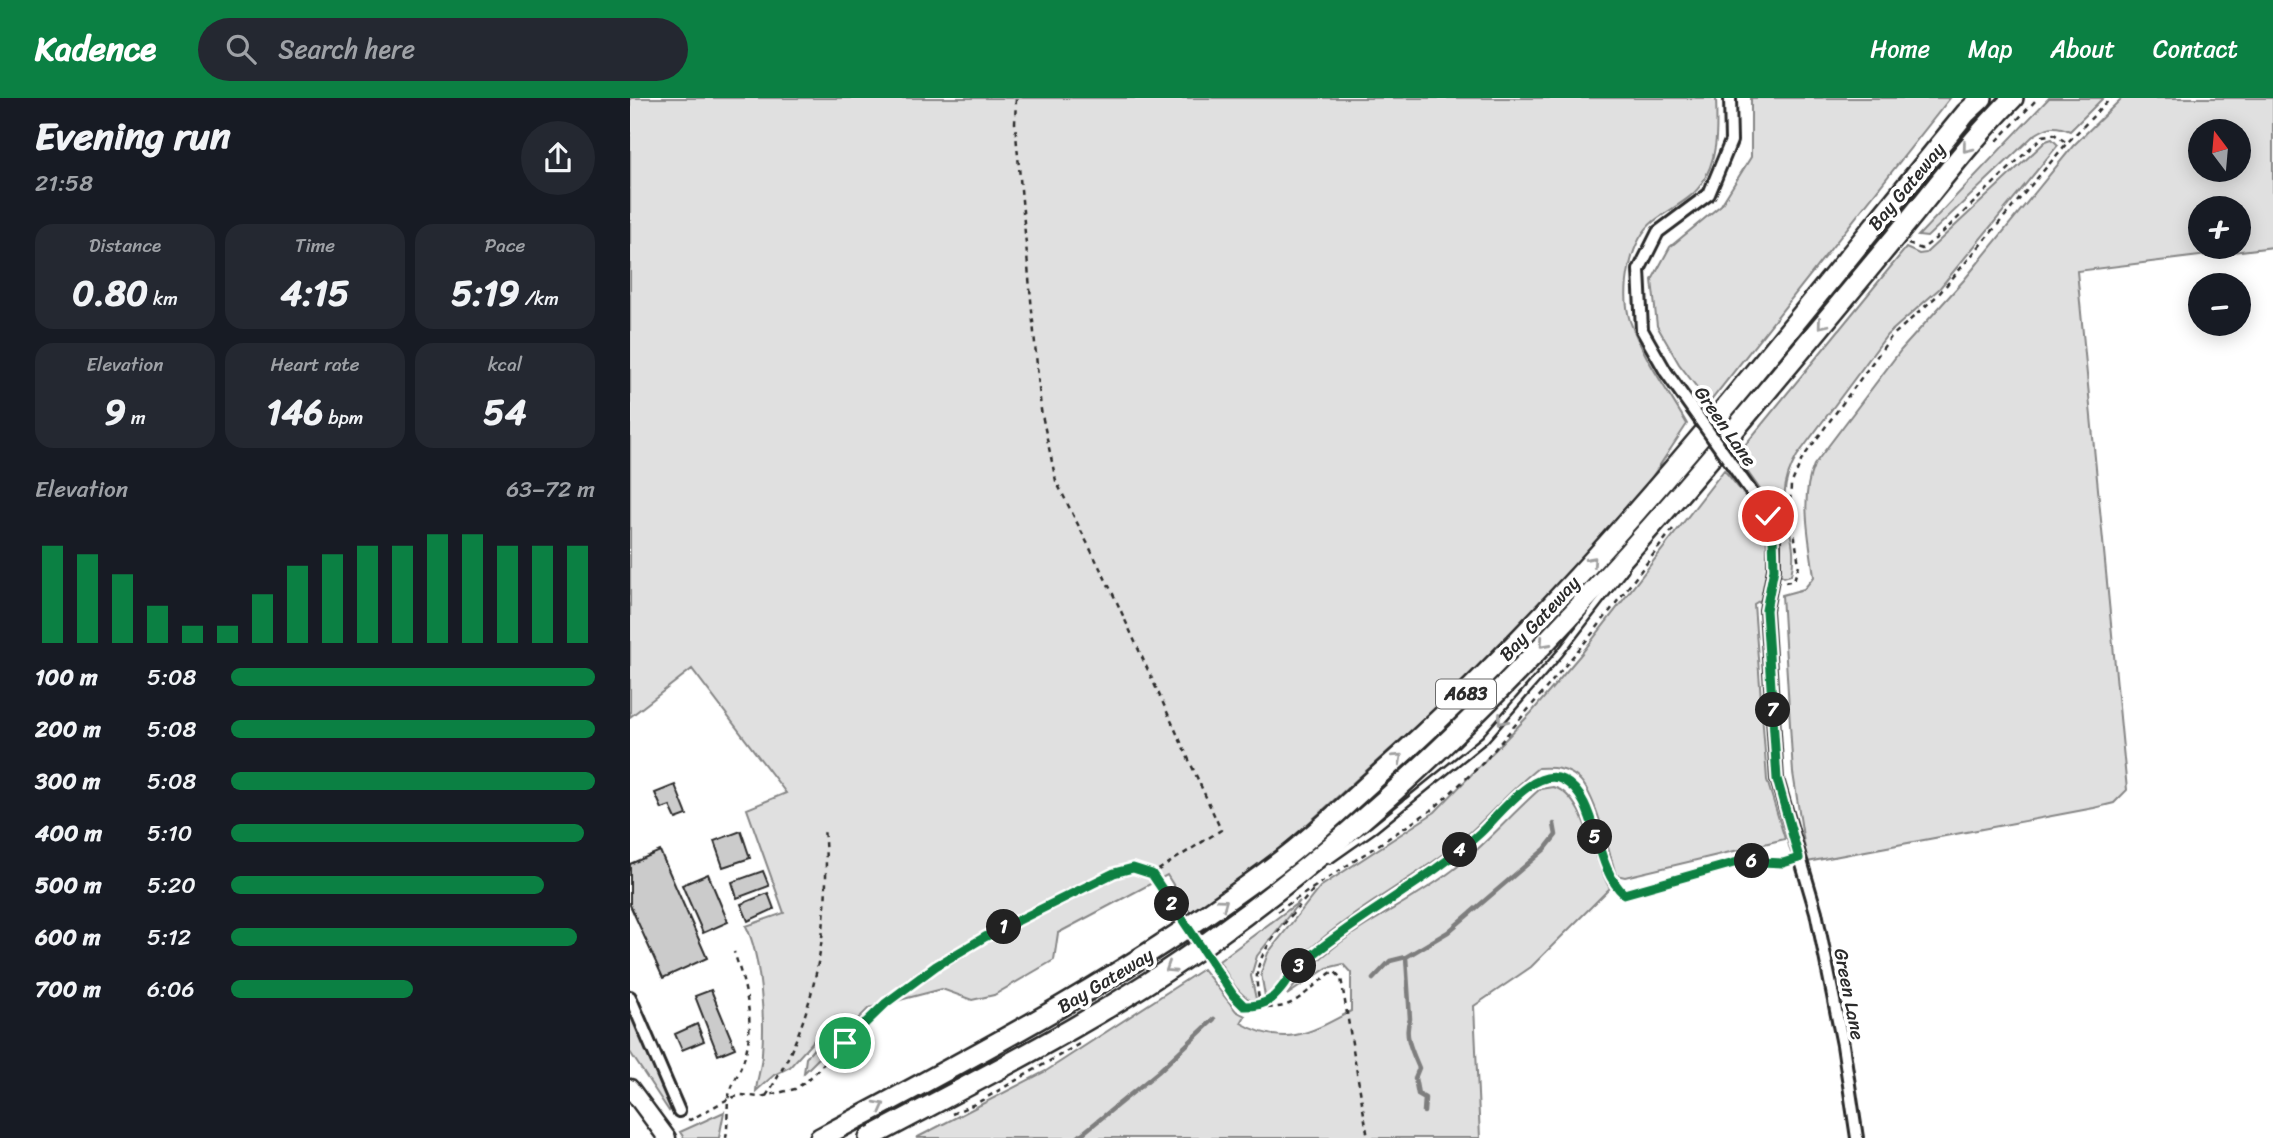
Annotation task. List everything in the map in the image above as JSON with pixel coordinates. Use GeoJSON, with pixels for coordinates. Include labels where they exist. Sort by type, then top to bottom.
{"type":"FeatureCollection","features":[{"type":"Feature","properties":{"kind":"highway","name":"Bay Gateway"},"geometry":{"type":"LineString","coordinates":[[869,1138],[1051,1041],[1213,939],[1303,872],[1431,760],[1520,669],[1664,511],[1896,236],[1981,130],[2013,98]]}},
{"type":"Feature","properties":{"kind":"highway","name":"Bay Gateway"},"geometry":{"type":"LineString","coordinates":[[820,1138],[1025,1028],[1162,945],[1290,854],[1407,750],[1508,653],[1646,500],[1975,103]]}},
{"type":"Feature","properties":{"kind":"main road"},"geometry":{"type":"LineString","coordinates":[[630,1088],[667,1138]]}},
{"type":"Feature","properties":{"kind":"street","name":"Green Lane"},"geometry":{"type":"LineString","coordinates":[[1730,98],[1731,141],[1709,194],[1658,232],[1639,270],[1642,330],[1666,372],[1768,516],[1773,536],[1771,585],[1766,610],[1777,779],[1816,912],[1857,1138]]}},
{"type":"Feature","properties":{"kind":"street"},"geometry":{"type":"LineString","coordinates":[[630,997],[679,1111]]}},
{"type":"Feature","properties":{"kind":"lane"},"geometry":{"type":"LineString","coordinates":[[1328,861],[1374,829],[1485,739],[1609,594],[1664,511]]}},
{"type":"Feature","properties":{"kind":"lane"},"geometry":{"type":"LineString","coordinates":[[1213,939],[1316,869]]}},
{"type":"Feature","properties":{"kind":"path"},"geometry":{"type":"LineString","coordinates":[[1016,98],[1015,123],[1041,410],[1056,481],[1115,598],[1221,830],[1152,874]]}},
{"type":"Feature","properties":{"kind":"path"},"geometry":{"type":"LineString","coordinates":[[1771,585],[1794,580],[1799,565],[1790,495],[1791,485],[1802,458],[1891,338],[1938,295],[2067,143],[2111,98]]}},
{"type":"Feature","properties":{"kind":"path"},"geometry":{"type":"LineString","coordinates":[[1905,243],[1922,249],[1939,236],[2043,136],[2054,135],[2067,143]]}},
{"type":"Feature","properties":{"kind":"path"},"geometry":{"type":"LineString","coordinates":[[1261,1007],[1273,998],[1301,964],[1350,926],[1451,858],[1523,790],[1545,777],[1561,778],[1573,786],[1582,799],[1607,874],[1624,894],[1741,861],[1783,863],[1799,858]]}},
{"type":"Feature","properties":{"kind":"path"},"geometry":{"type":"LineString","coordinates":[[766,1096],[793,1052],[816,967],[825,893],[824,828]]}},
{"type":"Feature","properties":{"kind":"path"},"geometry":{"type":"LineString","coordinates":[[679,1111],[690,1120],[728,1099],[741,1095],[766,1096],[795,1088],[808,1080],[886,1003],[956,953],[1114,873],[1133,868],[1152,874],[1233,995],[1244,1006],[1278,1007],[1293,1002],[1319,979],[1334,971],[1341,978],[1368,1138]]}},
{"type":"Feature","properties":{"kind":"path"},"geometry":{"type":"LineString","coordinates":[[1261,1007],[1256,985],[1258,968],[1264,953],[1318,883]]}},
{"type":"Feature","properties":{"kind":"path"},"geometry":{"type":"LineString","coordinates":[[726,1138],[730,1112],[728,1099],[746,1051],[750,1026],[745,983],[734,952]]}},
{"type":"Feature","properties":{"kind":"shaded area"},"geometry":{"type":"Polygon","coordinates":[[[630,98],[1716,98],[1716,144],[1711,166],[1700,186],[1690,196],[1645,230],[1633,254],[1627,282],[1627,309],[1635,334],[1687,424],[1650,480],[1605,535],[1550,595],[1448,697],[1262,865],[1192,915],[1167,875],[1058,933],[1054,960],[994,995],[972,1000],[942,989],[869,1008],[804,1073],[806,1058],[841,1016],[835,1017],[790,1067],[774,1075],[756,1091],[762,1058],[762,1006],[755,954],[746,926],[784,913],[747,809],[786,793],[692,669],[630,717],[630,98]]]}},
{"type":"Feature","properties":{"kind":"shaded area"},"geometry":{"type":"Polygon","coordinates":[[[1751,98],[1950,98],[1709,403],[1679,364],[1657,326],[1652,280],[1670,247],[1721,205],[1751,157],[1751,98]]]}},
{"type":"Feature","properties":{"kind":"shaded area"},"geometry":{"type":"Polygon","coordinates":[[[2049,98],[2103,98],[2070,131],[2051,127],[2033,136],[1927,237],[1918,236],[2049,98]]]}},
{"type":"Feature","properties":{"kind":"shaded area"},"geometry":{"type":"Polygon","coordinates":[[[2122,98],[2273,98],[2273,247],[2251,250],[2251,196],[2188,196],[2188,257],[2077,271],[2127,790],[2114,803],[2094,808],[1807,862],[1793,773],[1782,595],[1804,589],[1814,577],[1806,506],[1810,478],[1814,465],[1901,350],[1964,280],[2073,146],[2122,98]]]}},
{"type":"Feature","properties":{"kind":"shaded area"},"geometry":{"type":"Polygon","coordinates":[[[2052,139],[2058,145],[1939,289],[1887,335],[1797,456],[1785,490],[1793,559],[1791,575],[1784,577],[1780,574],[1778,536],[1772,510],[1736,456],[1906,248],[1919,254],[1926,253],[2046,141],[2052,139]]]}},
{"type":"Feature","properties":{"kind":"shaded area"},"geometry":{"type":"Polygon","coordinates":[[[1724,470],[1757,514],[1769,543],[1768,578],[1762,599],[1754,604],[1767,780],[1785,839],[1625,877],[1616,875],[1596,810],[1585,786],[1565,770],[1538,768],[1452,848],[1331,931],[1289,971],[1271,995],[1265,996],[1261,973],[1268,953],[1320,887],[1435,812],[1531,713],[1582,653],[1724,470]]]}},
{"type":"Feature","properties":{"kind":"shaded area"},"geometry":{"type":"Polygon","coordinates":[[[1553,787],[1573,802],[1581,816],[1610,888],[1531,967],[1474,1006],[1480,1138],[916,1138],[1046,1071],[1203,969],[1236,1011],[1245,1016],[1241,1023],[1271,1035],[1297,1035],[1323,1026],[1351,1011],[1351,973],[1343,964],[1327,968],[1287,995],[1305,974],[1344,940],[1453,870],[1540,789],[1553,787]]]}},
{"type":"Feature","properties":{"kind":"shaded area"},"geometry":{"type":"Polygon","coordinates":[[[1300,901],[1257,956],[1251,976],[1256,999],[1252,1001],[1246,998],[1219,961],[1300,901]]]}},
{"type":"Feature","properties":{"kind":"shaded area"},"geometry":{"type":"Polygon","coordinates":[[[630,1005],[672,1107],[669,1111],[630,1052],[630,1005]]]}},
{"type":"Feature","properties":{"kind":"shaded area"},"geometry":{"type":"Polygon","coordinates":[[[724,1112],[719,1138],[684,1138],[680,1132],[724,1112]]]}},
{"type":"Feature","properties":{"kind":"building"},"geometry":{"type":"Polygon","coordinates":[[[675,785],[687,815],[676,819],[670,806],[662,809],[655,793],[675,785]]]}},
{"type":"Feature","properties":{"kind":"building"},"geometry":{"type":"Polygon","coordinates":[[[741,831],[750,858],[723,867],[714,841],[741,831]]]}},
{"type":"Feature","properties":{"kind":"building"},"geometry":{"type":"Polygon","coordinates":[[[660,851],[707,958],[663,978],[630,905],[630,864],[660,851]]]}},
{"type":"Feature","properties":{"kind":"building"},"geometry":{"type":"Polygon","coordinates":[[[763,871],[769,886],[737,898],[732,882],[763,871]]]}},
{"type":"Feature","properties":{"kind":"building"},"geometry":{"type":"Polygon","coordinates":[[[708,874],[728,922],[703,933],[682,885],[708,874]]]}},
{"type":"Feature","properties":{"kind":"building"},"geometry":{"type":"Polygon","coordinates":[[[768,893],[774,909],[748,921],[741,904],[768,893]]]}},
{"type":"Feature","properties":{"kind":"building"},"geometry":{"type":"Polygon","coordinates":[[[711,990],[735,1048],[718,1055],[695,996],[711,990]]]}},
{"type":"Feature","properties":{"kind":"building"},"geometry":{"type":"Polygon","coordinates":[[[697,1024],[704,1041],[682,1050],[675,1034],[697,1024]]]}},
{"type":"Feature","properties":{"kind":"waterway"},"geometry":{"type":"LineString","coordinates":[[1424,1112],[1425,1098],[1418,1094],[1415,1078],[1419,1068],[1408,1038],[1410,1019],[1406,957],[1448,932],[1545,849],[1556,835],[1554,824]]}},
{"type":"Feature","properties":{"kind":"waterway"},"geometry":{"type":"LineString","coordinates":[[1373,979],[1390,961],[1406,957]]}},
{"type":"Feature","properties":{"kind":"waterway"},"geometry":{"type":"LineString","coordinates":[[1077,1138],[1158,1072],[1214,1019]]}},
{"type":"Feature","properties":{"kind":"route"},"geometry":{"type":"LineString","coordinates":[[845,1043],[886,1003],[956,953],[1089,884],[1133,868],[1152,874],[1233,995],[1244,1006],[1261,1007],[1273,998],[1301,964],[1350,926],[1451,858],[1518,794],[1545,777],[1561,778],[1573,786],[1582,799],[1607,874],[1624,894],[1741,861],[1783,863],[1799,858],[1777,779],[1766,610],[1774,569],[1773,536],[1768,516]]}}]}
